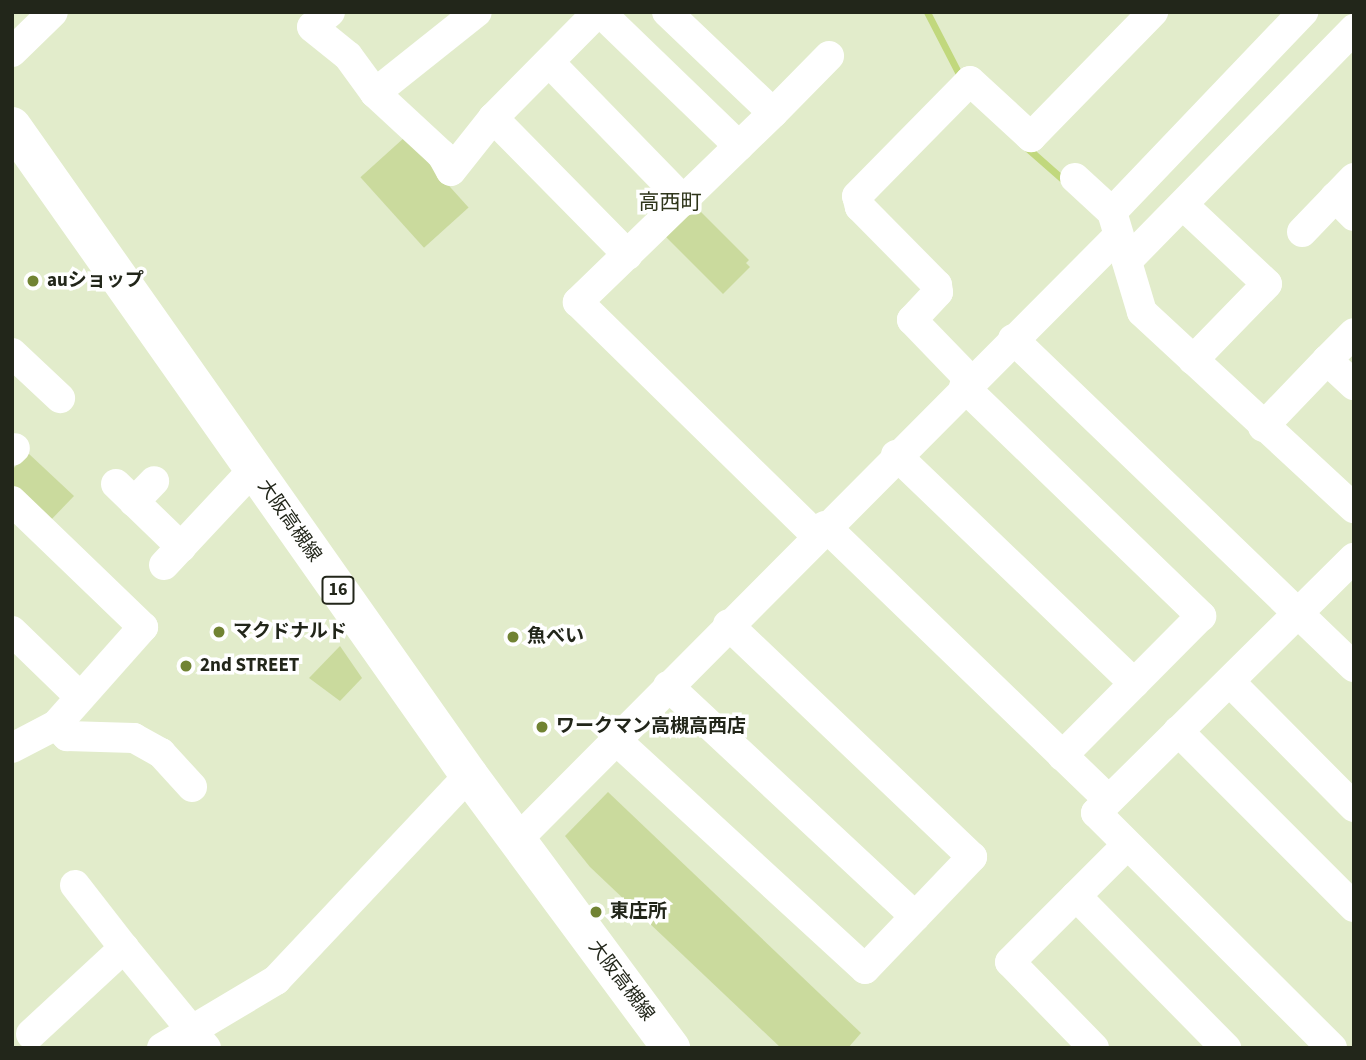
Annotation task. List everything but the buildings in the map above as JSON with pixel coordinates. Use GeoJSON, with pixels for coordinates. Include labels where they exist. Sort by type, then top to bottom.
{"type":"FeatureCollection","features":[{"type":"Feature","properties":{"kind":"main road","name":"大阪高槻線"},"geometry":{"type":"LineString","coordinates":[[12,126],[516,841],[671,1048]]}},
{"type":"Feature","properties":{"kind":"street"},"geometry":{"type":"LineString","coordinates":[[12,52],[53,12]]}},
{"type":"Feature","properties":{"kind":"street"},"geometry":{"type":"LineString","coordinates":[[330,12],[312,27],[348,56],[374,93],[442,155],[451,171],[493,118],[599,12],[739,146]]}},
{"type":"Feature","properties":{"kind":"street"},"geometry":{"type":"LineString","coordinates":[[374,93],[477,12]]}},
{"type":"Feature","properties":{"kind":"street"},"geometry":{"type":"LineString","coordinates":[[667,12],[773,113]]}},
{"type":"Feature","properties":{"kind":"street"},"geometry":{"type":"LineString","coordinates":[[1062,756],[1201,616],[968,384],[912,320],[938,292],[937,285],[860,208],[857,196],[970,81],[1031,137],[1153,12]]}},
{"type":"Feature","properties":{"kind":"street"},"geometry":{"type":"LineString","coordinates":[[516,841],[821,530],[1119,236],[1303,12]]}},
{"type":"Feature","properties":{"kind":"street"},"geometry":{"type":"LineString","coordinates":[[1119,236],[1183,205],[1354,29]]}},
{"type":"Feature","properties":{"kind":"street"},"geometry":{"type":"LineString","coordinates":[[829,56],[578,302],[1108,799]]}},
{"type":"Feature","properties":{"kind":"street"},"geometry":{"type":"LineString","coordinates":[[549,62],[684,201]]}},
{"type":"Feature","properties":{"kind":"street"},"geometry":{"type":"LineString","coordinates":[[493,118],[628,255]]}},
{"type":"Feature","properties":{"kind":"street"},"geometry":{"type":"LineString","coordinates":[[1075,178],[1119,236],[1142,312],[1354,508]]}},
{"type":"Feature","properties":{"kind":"street"},"geometry":{"type":"LineString","coordinates":[[1302,232],[1348,197]]}},
{"type":"Feature","properties":{"kind":"street"},"geometry":{"type":"LineString","coordinates":[[1183,205],[1267,284],[1194,360]]}},
{"type":"Feature","properties":{"kind":"street"},"geometry":{"type":"LineString","coordinates":[[1264,427],[1354,333]]}},
{"type":"Feature","properties":{"kind":"street"},"geometry":{"type":"LineString","coordinates":[[1013,339],[1354,667]]}},
{"type":"Feature","properties":{"kind":"street"},"geometry":{"type":"LineString","coordinates":[[12,353],[60,398]]}},
{"type":"Feature","properties":{"kind":"street"},"geometry":{"type":"LineString","coordinates":[[1327,360],[1354,385]]}},
{"type":"Feature","properties":{"kind":"street"},"geometry":{"type":"LineString","coordinates":[[896,455],[1134,683]]}},
{"type":"Feature","properties":{"kind":"street"},"geometry":{"type":"LineString","coordinates":[[135,489],[172,556],[253,470]]}},
{"type":"Feature","properties":{"kind":"street"},"geometry":{"type":"LineString","coordinates":[[12,501],[143,627],[56,725],[12,748]]}},
{"type":"Feature","properties":{"kind":"street"},"geometry":{"type":"LineString","coordinates":[[1332,1048],[1096,813],[1354,558]]}},
{"type":"Feature","properties":{"kind":"street"},"geometry":{"type":"LineString","coordinates":[[616,740],[865,969],[972,857],[728,625]]}},
{"type":"Feature","properties":{"kind":"street"},"geometry":{"type":"LineString","coordinates":[[12,632],[80,697]]}},
{"type":"Feature","properties":{"kind":"street"},"geometry":{"type":"LineString","coordinates":[[1230,682],[1354,807]]}},
{"type":"Feature","properties":{"kind":"street"},"geometry":{"type":"LineString","coordinates":[[668,687],[915,916]]}},
{"type":"Feature","properties":{"kind":"street"},"geometry":{"type":"LineString","coordinates":[[56,725],[67,736],[124,736],[144,742],[169,760],[192,787]]}},
{"type":"Feature","properties":{"kind":"street"},"geometry":{"type":"LineString","coordinates":[[1178,731],[1354,907]]}},
{"type":"Feature","properties":{"kind":"street"},"geometry":{"type":"LineString","coordinates":[[162,1048],[198,1039],[276,981],[469,775]]}},
{"type":"Feature","properties":{"kind":"street"},"geometry":{"type":"LineString","coordinates":[[1094,1048],[1010,962],[1128,845]]}},
{"type":"Feature","properties":{"kind":"street"},"geometry":{"type":"LineString","coordinates":[[75,885],[198,1039]]}},
{"type":"Feature","properties":{"kind":"street"},"geometry":{"type":"LineString","coordinates":[[1076,897],[1226,1048]]}},
{"type":"Feature","properties":{"kind":"street"},"geometry":{"type":"LineString","coordinates":[[32,1037],[124,948]]}},
{"type":"Feature","properties":{"kind":"green space"},"geometry":{"type":"Polygon","coordinates":[[[405,137],[469,208],[424,248],[360,177],[405,137]]]}},
{"type":"Feature","properties":{"kind":"green space"},"geometry":{"type":"Polygon","coordinates":[[[695,206],[749,260],[746,263],[750,267],[723,294],[665,236],[695,206]]]}},
{"type":"Feature","properties":{"kind":"green space"},"geometry":{"type":"Polygon","coordinates":[[[28,453],[74,496],[48,523],[12,489],[12,470],[28,453]]]}},
{"type":"Feature","properties":{"kind":"green space"},"geometry":{"type":"Polygon","coordinates":[[[340,646],[362,678],[340,701],[309,678],[340,646]]]}},
{"type":"Feature","properties":{"kind":"green space"},"geometry":{"type":"Polygon","coordinates":[[[608,792],[861,1033],[848,1048],[781,1048],[590,867],[565,836],[608,792]]]}},
{"type":"Feature","properties":{"kind":"waterway"},"geometry":{"type":"LineString","coordinates":[[927,12],[961,78]]}},
{"type":"Feature","properties":{"kind":"waterway"},"geometry":{"type":"LineString","coordinates":[[1026,147],[1067,183]]}},
{"type":"Feature","properties":{"kind":"place","name":"auショップ"},"geometry":{"type":"Point","coordinates":[33,281]}},
{"type":"Feature","properties":{"kind":"place","name":"マクドナルド"},"geometry":{"type":"Point","coordinates":[219,632]}},
{"type":"Feature","properties":{"kind":"place","name":"魚べい"},"geometry":{"type":"Point","coordinates":[513,637]}},
{"type":"Feature","properties":{"kind":"place","name":"2nd STREET"},"geometry":{"type":"Point","coordinates":[186,666]}},
{"type":"Feature","properties":{"kind":"place","name":"ワークマン高槻高西店"},"geometry":{"type":"Point","coordinates":[542,727]}},
{"type":"Feature","properties":{"kind":"place","name":"東庄所"},"geometry":{"type":"Point","coordinates":[596,912]}},
{"type":"Feature","properties":{"kind":"district","name":"高西町"},"geometry":{"type":"Point","coordinates":[670,202]}}]}
